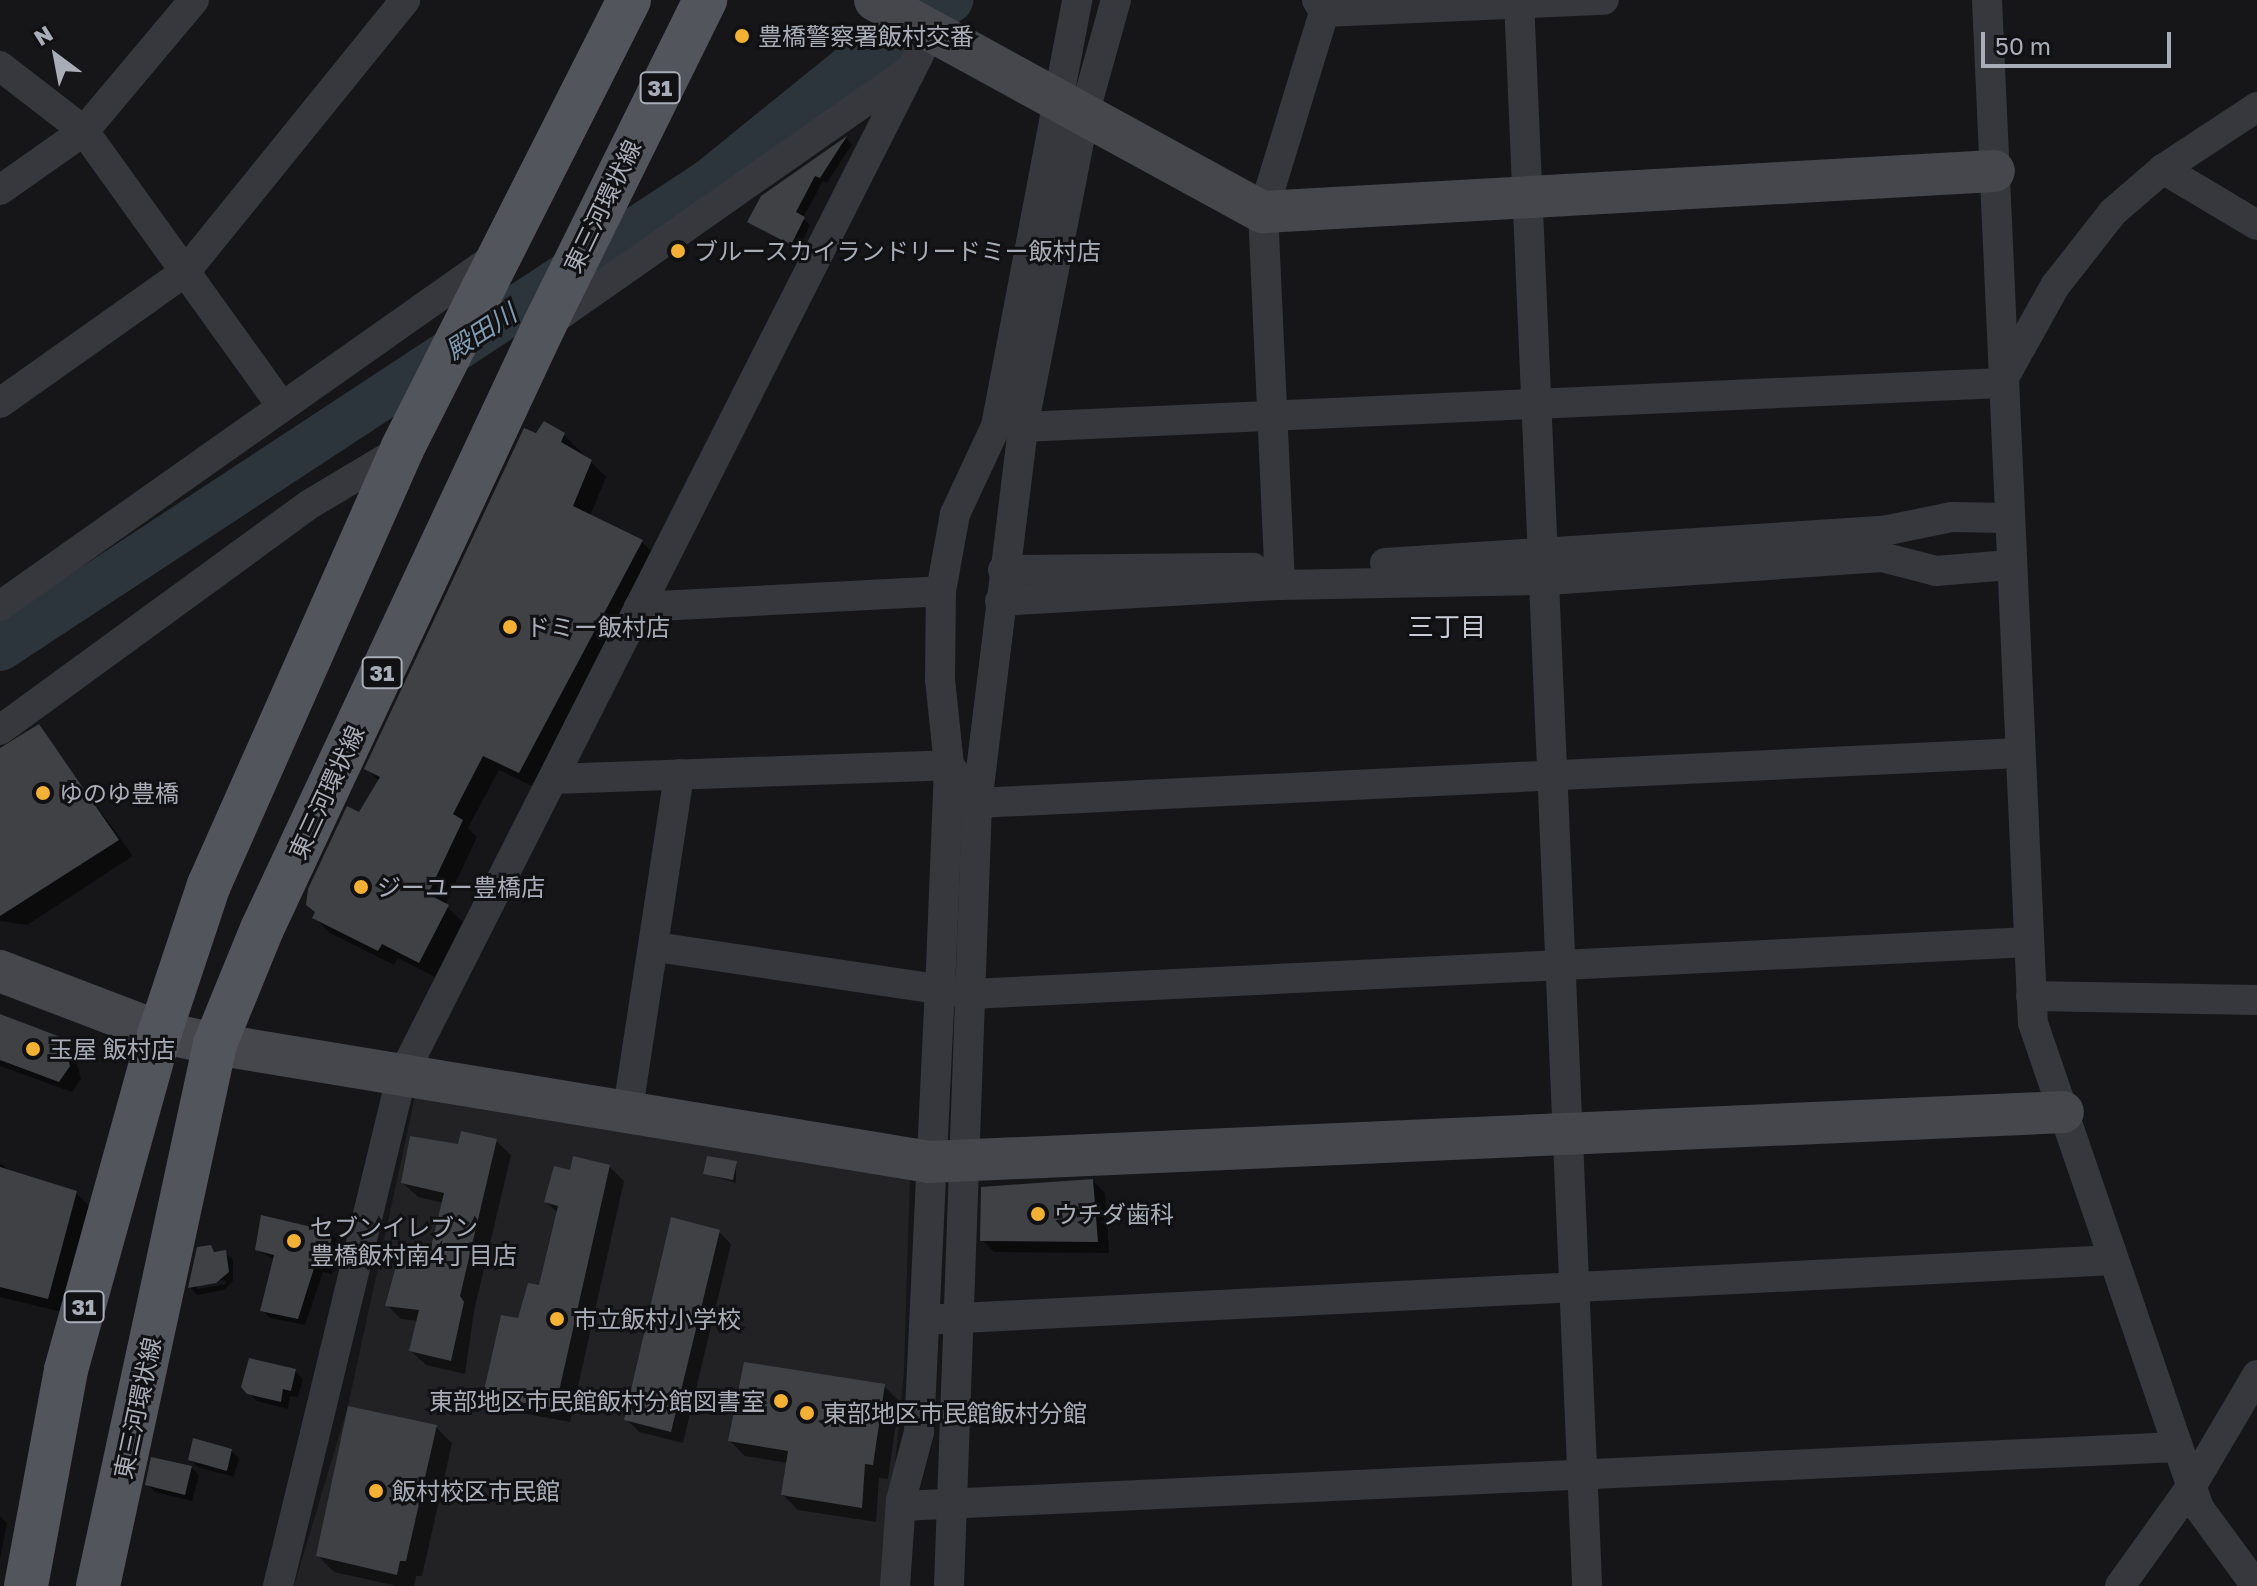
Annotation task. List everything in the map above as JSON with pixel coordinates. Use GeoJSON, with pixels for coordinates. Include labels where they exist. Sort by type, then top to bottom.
{"type":"FeatureCollection","features":[{"type":"Feature","properties":{"kind":"main road","name":"31"},"geometry":{"type":"LineString","coordinates":[[26,1586],[66,1370],[160,1032],[209,885],[402,449],[503,257],[573,103],[629,0]]}},
{"type":"Feature","properties":{"kind":"main road","name":"東三河環状線"},"geometry":{"type":"LineString","coordinates":[[98,1586],[215,1044],[269,915],[549,316],[705,0]]}},
{"type":"Feature","properties":{"kind":"street"},"geometry":{"type":"LineString","coordinates":[[0,190],[84,131],[194,0]]}},
{"type":"Feature","properties":{"kind":"street"},"geometry":{"type":"LineString","coordinates":[[0,403],[185,272],[405,0]]}},
{"type":"Feature","properties":{"kind":"street"},"geometry":{"type":"LineString","coordinates":[[875,0],[1263,212],[1994,171]]}},
{"type":"Feature","properties":{"kind":"street"},"geometry":{"type":"LineString","coordinates":[[895,1586],[901,1506],[919,1432],[923,1320],[971,994],[977,803],[1003,570],[1072,105],[1077,0]]}},
{"type":"Feature","properties":{"kind":"street"},"geometry":{"type":"LineString","coordinates":[[949,1586],[960,1317],[947,1160],[940,992],[949,765],[940,680],[941,591],[955,514],[996,426],[1072,105],[1116,0]]}},
{"type":"Feature","properties":{"kind":"street"},"geometry":{"type":"LineString","coordinates":[[1280,576],[1263,212],[1320,6],[1604,0]]}},
{"type":"Feature","properties":{"kind":"street"},"geometry":{"type":"LineString","coordinates":[[1987,0],[2001,383],[2033,1023],[2199,1508],[2256,1586]]}},
{"type":"Feature","properties":{"kind":"street"},"geometry":{"type":"LineString","coordinates":[[1519,2],[1531,197],[1587,1586]]}},
{"type":"Feature","properties":{"kind":"street"},"geometry":{"type":"LineString","coordinates":[[278,1586],[401,1078],[931,31]]}},
{"type":"Feature","properties":{"kind":"street"},"geometry":{"type":"LineString","coordinates":[[0,66],[84,131],[281,405]]}},
{"type":"Feature","properties":{"kind":"street"},"geometry":{"type":"LineString","coordinates":[[549,316],[912,68]]}},
{"type":"Feature","properties":{"kind":"street"},"geometry":{"type":"LineString","coordinates":[[2001,383],[2055,286],[2113,212],[2163,169],[2257,107]]}},
{"type":"Feature","properties":{"kind":"street"},"geometry":{"type":"LineString","coordinates":[[2163,169],[2257,225]]}},
{"type":"Feature","properties":{"kind":"street"},"geometry":{"type":"LineString","coordinates":[[0,606],[281,405],[503,257]]}},
{"type":"Feature","properties":{"kind":"street"},"geometry":{"type":"LineString","coordinates":[[1023,427],[2001,383]]}},
{"type":"Feature","properties":{"kind":"street"},"geometry":{"type":"LineString","coordinates":[[0,730],[310,504],[402,449]]}},
{"type":"Feature","properties":{"kind":"street"},"geometry":{"type":"LineString","coordinates":[[1546,569],[1883,531],[1952,517],[2008,518]]}},
{"type":"Feature","properties":{"kind":"street"},"geometry":{"type":"LineString","coordinates":[[1003,570],[1280,576],[1882,557],[1936,571],[2010,565]]}},
{"type":"Feature","properties":{"kind":"street"},"geometry":{"type":"LineString","coordinates":[[1000,601],[1280,576]]}},
{"type":"Feature","properties":{"kind":"street"},"geometry":{"type":"LineString","coordinates":[[639,607],[941,591]]}},
{"type":"Feature","properties":{"kind":"street"},"geometry":{"type":"LineString","coordinates":[[977,803],[2019,753]]}},
{"type":"Feature","properties":{"kind":"street"},"geometry":{"type":"LineString","coordinates":[[553,779],[949,765]]}},
{"type":"Feature","properties":{"kind":"street"},"geometry":{"type":"LineString","coordinates":[[949,765],[977,803]]}},
{"type":"Feature","properties":{"kind":"street"},"geometry":{"type":"LineString","coordinates":[[627,1115],[656,947],[679,774]]}},
{"type":"Feature","properties":{"kind":"street"},"geometry":{"type":"LineString","coordinates":[[656,947],[940,992],[971,994],[2029,942]]}},
{"type":"Feature","properties":{"kind":"street"},"geometry":{"type":"LineString","coordinates":[[0,971],[160,1032],[215,1044],[627,1115],[947,1160],[2063,1112]]}},
{"type":"Feature","properties":{"kind":"street"},"geometry":{"type":"LineString","coordinates":[[2031,996],[2257,1000]]}},
{"type":"Feature","properties":{"kind":"street"},"geometry":{"type":"LineString","coordinates":[[923,1320],[2114,1260]]}},
{"type":"Feature","properties":{"kind":"street"},"geometry":{"type":"LineString","coordinates":[[2120,1586],[2191,1487],[2257,1375]]}},
{"type":"Feature","properties":{"kind":"street"},"geometry":{"type":"LineString","coordinates":[[901,1506],[2178,1447]]}},
{"type":"Feature","properties":{"kind":"shaded area"},"geometry":{"type":"Polygon","coordinates":[[[415,1097],[910,1177],[904,1372],[883,1586],[294,1586],[348,1406],[415,1097]]]}},
{"type":"Feature","properties":{"kind":"building"},"geometry":{"type":"Polygon","coordinates":[[[847,136],[820,178],[815,176],[796,212],[805,217],[791,245],[747,222],[761,196],[847,136]]]}},
{"type":"Feature","properties":{"kind":"building","name":"ドミー飯村店"},"geometry":{"type":"Polygon","coordinates":[[[544,421],[565,433],[561,442],[592,460],[573,506],[643,540],[519,773],[483,756],[453,814],[463,820],[428,894],[449,905],[419,963],[382,944],[378,951],[312,918],[315,912],[306,905],[308,889],[347,806],[359,812],[380,777],[364,769],[524,428],[536,433],[544,421]]]}},
{"type":"Feature","properties":{"kind":"building","name":"ゆのゆ豊橋"},"geometry":{"type":"Polygon","coordinates":[[[39,724],[119,840],[0,916],[0,748],[39,724]]]}},
{"type":"Feature","properties":{"kind":"building","name":"玉屋 飯村店"},"geometry":{"type":"Polygon","coordinates":[[[0,1014],[63,1038],[70,1066],[59,1082],[0,1060],[0,1014]]]}},
{"type":"Feature","properties":{"kind":"building"},"geometry":{"type":"Polygon","coordinates":[[[461,1131],[497,1139],[460,1296],[464,1302],[451,1361],[409,1351],[419,1310],[385,1306],[401,1248],[430,1251],[444,1193],[401,1183],[410,1136],[458,1144],[461,1131]]]}},
{"type":"Feature","properties":{"kind":"building"},"geometry":{"type":"Polygon","coordinates":[[[573,1156],[610,1165],[555,1409],[483,1395],[501,1315],[518,1318],[528,1283],[539,1285],[558,1206],[544,1202],[554,1166],[570,1170],[573,1156]]]}},
{"type":"Feature","properties":{"kind":"building"},"geometry":{"type":"Polygon","coordinates":[[[707,1156],[737,1161],[733,1180],[703,1174],[707,1156]]]}},
{"type":"Feature","properties":{"kind":"building"},"geometry":{"type":"Polygon","coordinates":[[[0,1167],[77,1191],[48,1299],[0,1287],[0,1167]]]}},
{"type":"Feature","properties":{"kind":"building","name":"ウチダ歯科"},"geometry":{"type":"Polygon","coordinates":[[[1093,1179],[1098,1242],[980,1241],[981,1187],[1093,1179]]]}},
{"type":"Feature","properties":{"kind":"building"},"geometry":{"type":"Polygon","coordinates":[[[261,1215],[333,1232],[325,1268],[315,1265],[298,1319],[260,1311],[274,1255],[255,1250],[261,1215]]]}},
{"type":"Feature","properties":{"kind":"building"},"geometry":{"type":"Polygon","coordinates":[[[671,1217],[720,1230],[671,1432],[624,1420],[671,1217]]]}},
{"type":"Feature","properties":{"kind":"building"},"geometry":{"type":"Polygon","coordinates":[[[211,1245],[214,1252],[226,1250],[229,1272],[216,1283],[188,1288],[197,1247],[211,1245]]]}},
{"type":"Feature","properties":{"kind":"building"},"geometry":{"type":"Polygon","coordinates":[[[249,1358],[296,1369],[291,1391],[283,1389],[281,1402],[247,1394],[241,1387],[249,1358]]]}},
{"type":"Feature","properties":{"kind":"building","name":"東部地区市民館飯村分館"},"geometry":{"type":"Polygon","coordinates":[[[744,1362],[885,1384],[873,1465],[865,1464],[862,1508],[781,1495],[788,1451],[728,1441],[744,1362]]]}},
{"type":"Feature","properties":{"kind":"building","name":"飯村校区市民館"},"geometry":{"type":"Polygon","coordinates":[[[348,1406],[437,1425],[406,1561],[400,1561],[397,1575],[316,1556],[348,1406]]]}},
{"type":"Feature","properties":{"kind":"building"},"geometry":{"type":"Polygon","coordinates":[[[193,1438],[232,1449],[227,1471],[188,1460],[193,1438]]]}},
{"type":"Feature","properties":{"kind":"building"},"geometry":{"type":"Polygon","coordinates":[[[151,1457],[192,1466],[185,1495],[145,1485],[151,1457]]]}},
{"type":"Feature","properties":{"kind":"waterway","name":"殿田川"},"geometry":{"type":"LineString","coordinates":[[0,648],[709,182],[851,67],[950,0]]}},
{"type":"Feature","properties":{"kind":"place","name":"豊橋警察署飯村交番"},"geometry":{"type":"Point","coordinates":[742,36]}},
{"type":"Feature","properties":{"kind":"place","name":"ブルースカイランドリードミー飯村店"},"geometry":{"type":"Point","coordinates":[678,251]}},
{"type":"Feature","properties":{"kind":"place","name":"ドミー飯村店"},"geometry":{"type":"Point","coordinates":[510,627]}},
{"type":"Feature","properties":{"kind":"place","name":"ゆのゆ豊橋"},"geometry":{"type":"Point","coordinates":[43,793]}},
{"type":"Feature","properties":{"kind":"place","name":"ジーユー豊橋店"},"geometry":{"type":"Point","coordinates":[361,887]}},
{"type":"Feature","properties":{"kind":"place","name":"玉屋 飯村店"},"geometry":{"type":"Point","coordinates":[33,1049]}},
{"type":"Feature","properties":{"kind":"place","name":"ウチダ歯科"},"geometry":{"type":"Point","coordinates":[1038,1214]}},
{"type":"Feature","properties":{"kind":"place","name":"セブンイレブン 豊橋飯村南4丁目店"},"geometry":{"type":"Point","coordinates":[294,1241]}},
{"type":"Feature","properties":{"kind":"place","name":"市立飯村小学校"},"geometry":{"type":"Point","coordinates":[557,1319]}},
{"type":"Feature","properties":{"kind":"place","name":"東部地区市民館飯村分館図書室"},"geometry":{"type":"Point","coordinates":[781,1401]}},
{"type":"Feature","properties":{"kind":"place","name":"東部地区市民館飯村分館"},"geometry":{"type":"Point","coordinates":[807,1413]}},
{"type":"Feature","properties":{"kind":"place","name":"飯村校区市民館"},"geometry":{"type":"Point","coordinates":[376,1491]}},
{"type":"Feature","properties":{"kind":"district","name":"三丁目"},"geometry":{"type":"Point","coordinates":[1447,627]}}]}
